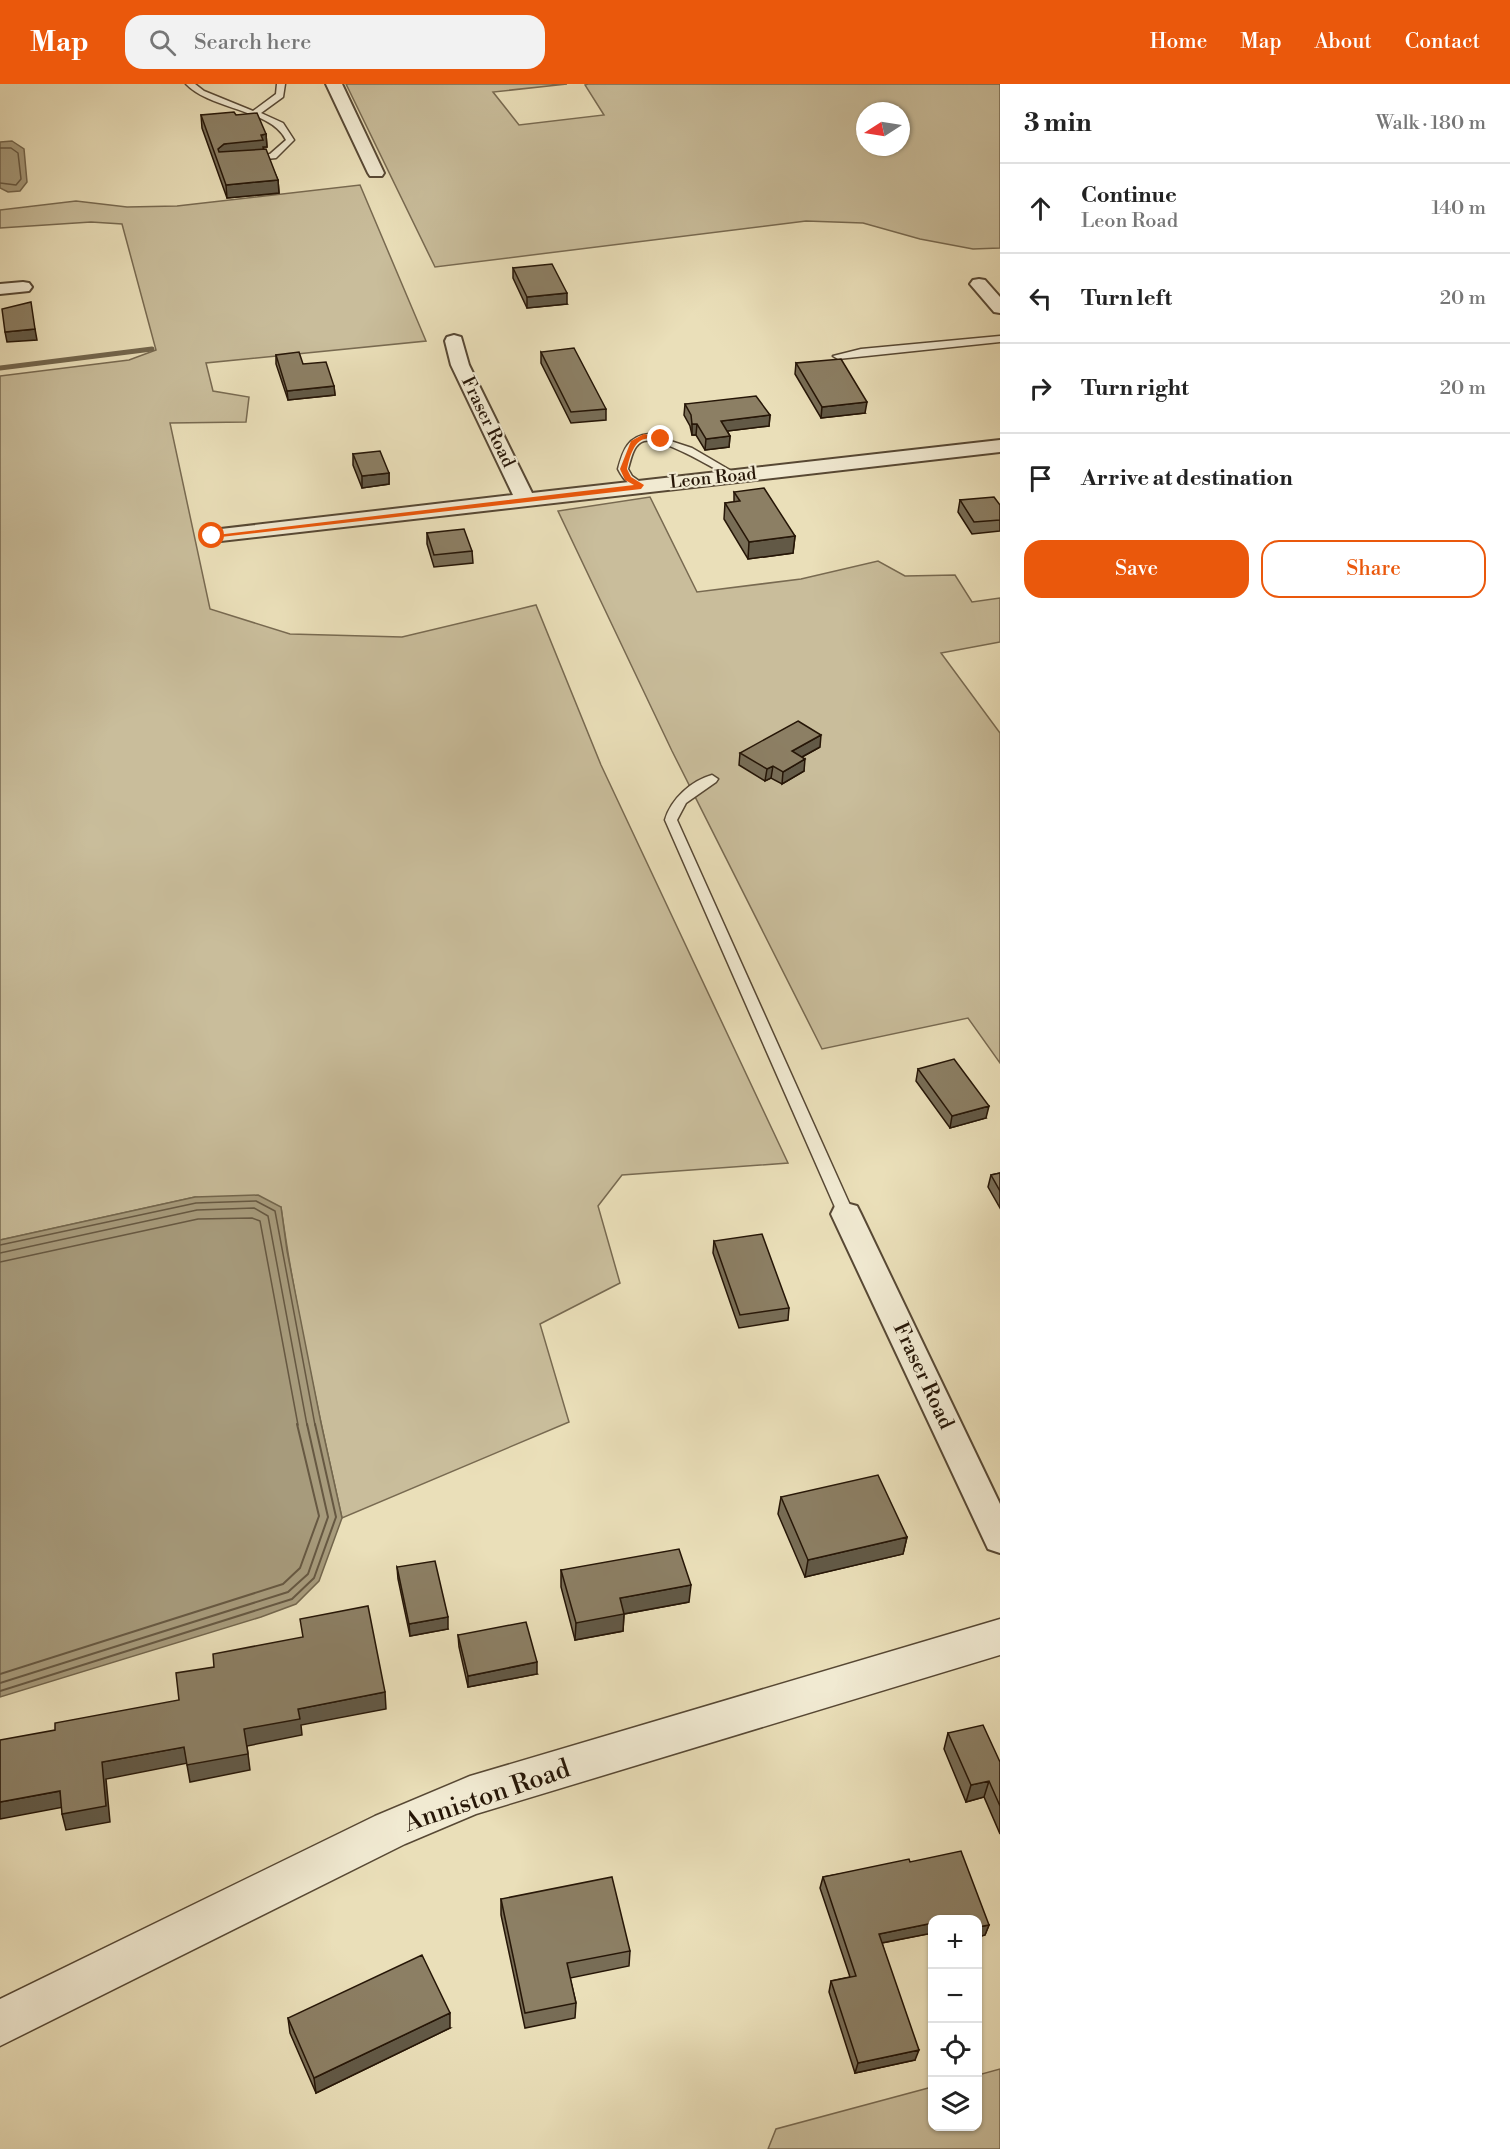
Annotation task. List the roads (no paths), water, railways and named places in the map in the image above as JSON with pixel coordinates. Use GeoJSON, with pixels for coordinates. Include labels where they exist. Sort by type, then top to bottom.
{"type":"FeatureCollection","features":[{"type":"Feature","properties":{"kind":"street"},"geometry":{"type":"LineString","coordinates":[[334,84],[376,173]]}},
{"type":"Feature","properties":{"kind":"street"},"geometry":{"type":"LineString","coordinates":[[980,284],[1000,308]]}},
{"type":"Feature","properties":{"kind":"street"},"geometry":{"type":"LineString","coordinates":[[0,289],[23,286]]}},
{"type":"Feature","properties":{"kind":"street","name":"Fraser Road"},"geometry":{"type":"LineString","coordinates":[[454,341],[460,364],[526,501]]}},
{"type":"Feature","properties":{"kind":"street","name":"Leon Road"},"geometry":{"type":"LineString","coordinates":[[212,536],[1000,446]]}},
{"type":"Feature","properties":{"kind":"street","name":"Fraser Road"},"geometry":{"type":"LineString","coordinates":[[846,1214],[1000,1539]]}},
{"type":"Feature","properties":{"kind":"street","name":"Anniston Road"},"geometry":{"type":"LineString","coordinates":[[0,2023],[390,1830],[470,1796],[1000,1637]]}},
{"type":"Feature","properties":{"kind":"lane"},"geometry":{"type":"LineString","coordinates":[[190,84],[201,93],[254,114],[271,118],[285,127],[290,140],[273,156],[234,160]]}},
{"type":"Feature","properties":{"kind":"lane"},"geometry":{"type":"LineString","coordinates":[[254,114],[280,95],[281,84]]}},
{"type":"Feature","properties":{"kind":"lane"},"geometry":{"type":"LineString","coordinates":[[838,356],[1000,339]]}},
{"type":"Feature","properties":{"kind":"lane"},"geometry":{"type":"LineString","coordinates":[[641,486],[628,478],[623,469],[635,441],[644,436],[661,439],[735,476]]}},
{"type":"Feature","properties":{"kind":"lane"},"geometry":{"type":"LineString","coordinates":[[712,779],[680,801],[674,809],[671,820],[846,1214]]}},
{"type":"Feature","properties":{"kind":"water"},"geometry":{"type":"Polygon","coordinates":[[[12,141],[24,149],[27,182],[20,191],[8,192],[0,188],[0,142],[12,141]]]}},
{"type":"Feature","properties":{"kind":"water"},"geometry":{"type":"Polygon","coordinates":[[[258,1195],[281,1207],[287,1251],[342,1518],[319,1581],[296,1604],[261,1617],[0,1697],[0,1240],[195,1197],[258,1195]]]}},
{"type":"Feature","properties":{"kind":"waterway"},"geometry":{"type":"LineString","coordinates":[[0,368],[152,349]]}}]}
